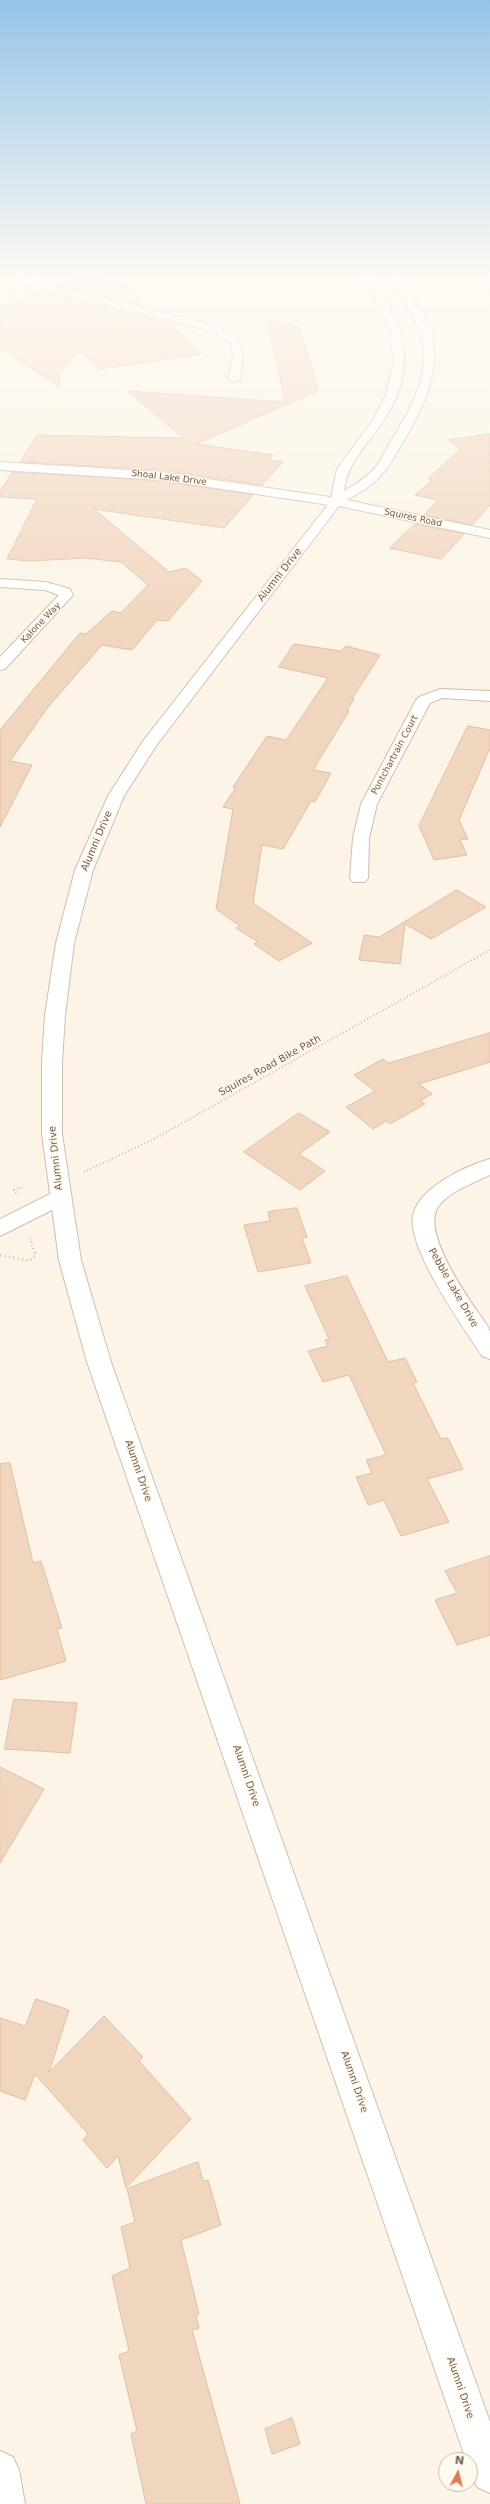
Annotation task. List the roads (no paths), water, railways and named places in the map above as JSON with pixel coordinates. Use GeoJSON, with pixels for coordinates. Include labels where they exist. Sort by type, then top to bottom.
{"type":"FeatureCollection","features":[{"type":"Feature","properties":{"kind":"street","name":"Alumni Drive"},"geometry":{"type":"LineString","coordinates":[[336,502],[342,470],[383,414],[393,395]]}},
{"type":"Feature","properties":{"kind":"street","name":"Alumni Drive"},"geometry":{"type":"LineString","coordinates":[[422,395],[410,422],[376,474],[336,502],[149,744],[116,796],[84,870],[65,943],[55,1022],[52,1134],[70,1260],[99,1362],[490,2474]]}},
{"type":"Feature","properties":{"kind":"street","name":"Shoal Lake Drive"},"geometry":{"type":"LineString","coordinates":[[0,466],[162,476],[336,502]]}},
{"type":"Feature","properties":{"kind":"street","name":"Squires Road"},"geometry":{"type":"LineString","coordinates":[[336,502],[490,534]]}},
{"type":"Feature","properties":{"kind":"street","name":"Kalone Way"},"geometry":{"type":"LineString","coordinates":[[0,583],[55,587],[65,592],[66,595],[0,666]]}},
{"type":"Feature","properties":{"kind":"street","name":"Pontchartrain Court"},"geometry":{"type":"LineString","coordinates":[[359,878],[361,838],[369,804],[424,700],[433,694],[444,692],[490,696]]}},
{"type":"Feature","properties":{"kind":"street","name":"Pebble Lake Drive"},"geometry":{"type":"LineString","coordinates":[[490,1166],[438,1193],[427,1205],[422,1216],[424,1233],[432,1255],[490,1350]]}},
{"type":"Feature","properties":{"kind":"street"},"geometry":{"type":"LineString","coordinates":[[0,1228],[60,1197]]}},
{"type":"Feature","properties":{"kind":"street"},"geometry":{"type":"LineString","coordinates":[[0,2470],[6,2504]]}}]}
